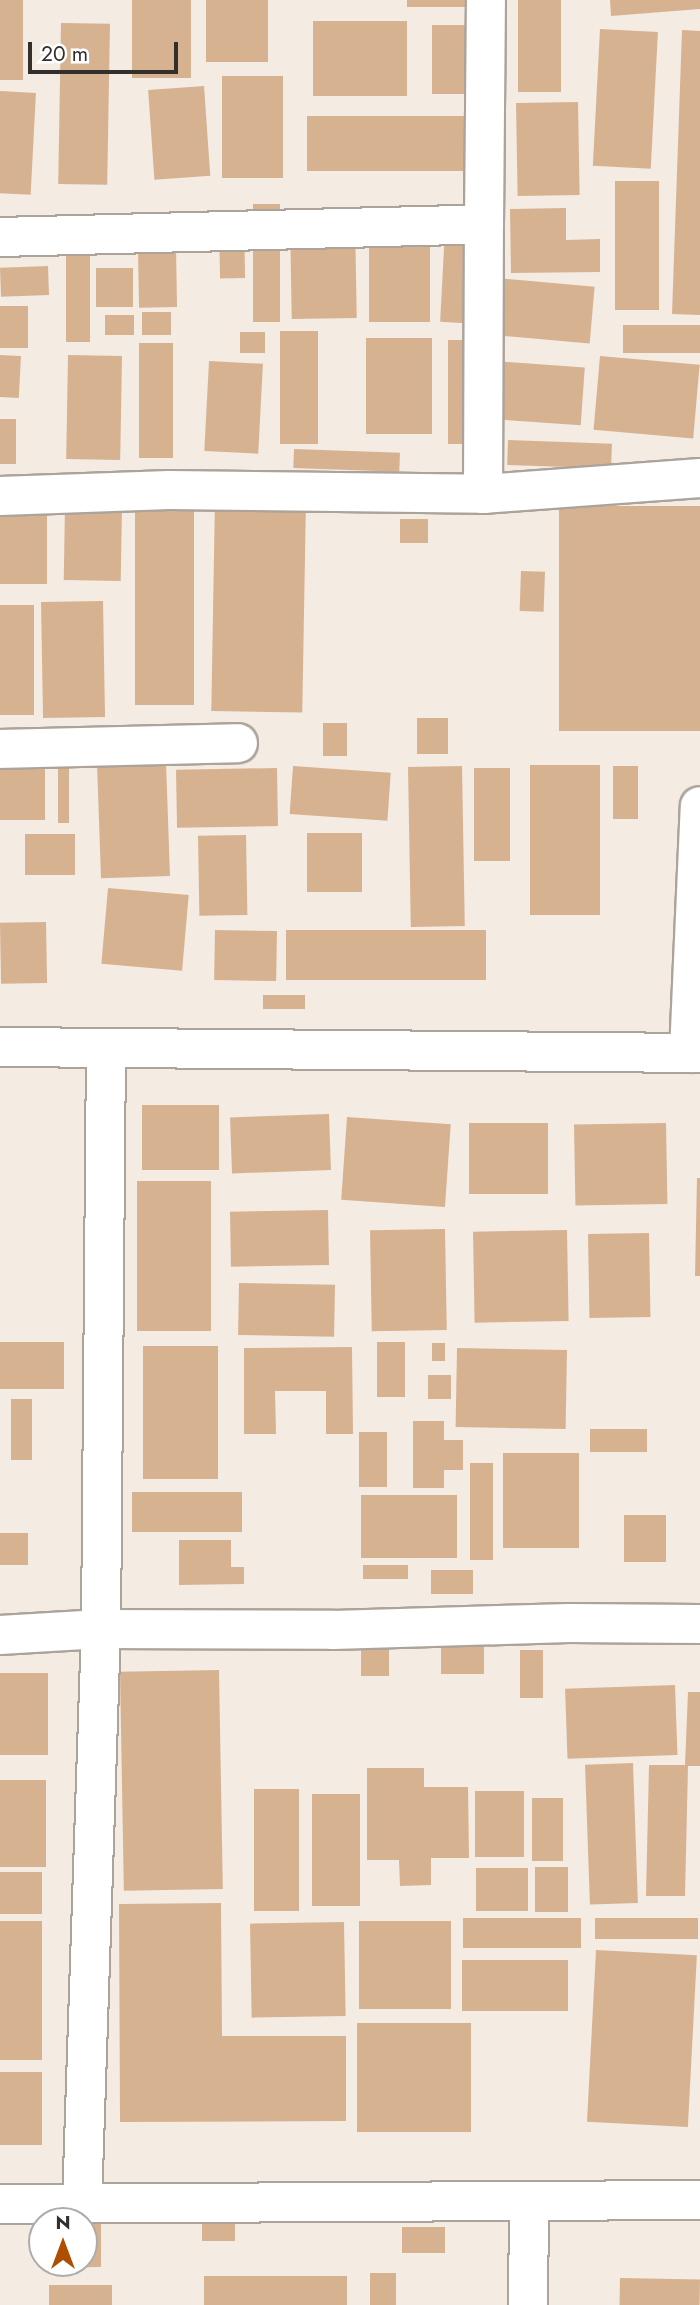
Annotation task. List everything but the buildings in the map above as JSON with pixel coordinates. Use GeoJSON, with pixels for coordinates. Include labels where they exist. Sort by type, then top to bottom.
{"type":"FeatureCollection","features":[{"type":"Feature","properties":{"kind":"street"},"geometry":{"type":"LineString","coordinates":[[483,494],[486,0]]}},
{"type":"Feature","properties":{"kind":"street"},"geometry":{"type":"LineString","coordinates":[[0,237],[484,225]]}},
{"type":"Feature","properties":{"kind":"street"},"geometry":{"type":"LineString","coordinates":[[0,496],[169,490],[483,494],[700,478]]}},
{"type":"Feature","properties":{"kind":"street"},"geometry":{"type":"LineString","coordinates":[[0,749],[238,743]]}},
{"type":"Feature","properties":{"kind":"street"},"geometry":{"type":"LineString","coordinates":[[0,1047],[695,1053],[700,806]]}},
{"type":"Feature","properties":{"kind":"street"},"geometry":{"type":"LineString","coordinates":[[82,2204],[101,1629],[106,1048]]}},
{"type":"Feature","properties":{"kind":"street"},"geometry":{"type":"LineString","coordinates":[[0,1635],[101,1629],[332,1630],[569,1623],[700,1624]]}},
{"type":"Feature","properties":{"kind":"street"},"geometry":{"type":"LineString","coordinates":[[0,2204],[529,2204],[700,2200]]}},
{"type":"Feature","properties":{"kind":"street"},"geometry":{"type":"LineString","coordinates":[[528,2305],[529,2204]]}}]}
